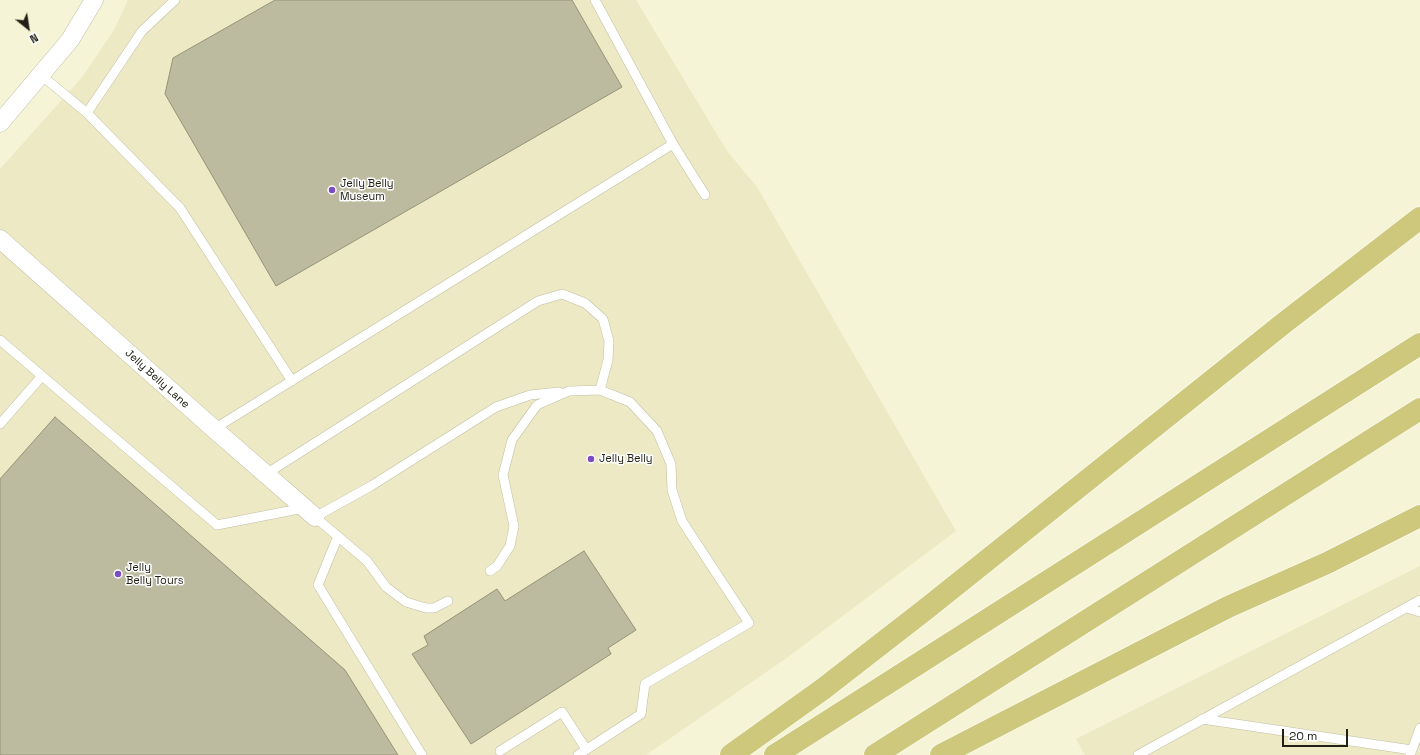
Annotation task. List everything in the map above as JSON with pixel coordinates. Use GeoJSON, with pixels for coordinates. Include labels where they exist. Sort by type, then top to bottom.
{"type":"FeatureCollection","features":[{"type":"Feature","properties":{"kind":"highway"},"geometry":{"type":"LineString","coordinates":[[731,755],[823,689],[926,609],[1284,323],[1420,218]]}},
{"type":"Feature","properties":{"kind":"highway"},"geometry":{"type":"LineString","coordinates":[[775,755],[1420,344]]}},
{"type":"Feature","properties":{"kind":"highway"},"geometry":{"type":"LineString","coordinates":[[875,755],[1420,409]]}},
{"type":"Feature","properties":{"kind":"highway"},"geometry":{"type":"LineString","coordinates":[[941,755],[1228,607],[1327,563],[1420,516]]}},
{"type":"Feature","properties":{"kind":"street"},"geometry":{"type":"LineString","coordinates":[[0,122],[70,40],[94,0]]}},
{"type":"Feature","properties":{"kind":"street","name":"Jelly Belly Lane"},"geometry":{"type":"LineString","coordinates":[[0,239],[310,512]]}},
{"type":"Feature","properties":{"kind":"lane"},"geometry":{"type":"LineString","coordinates":[[87,113],[142,31],[175,0]]}},
{"type":"Feature","properties":{"kind":"lane"},"geometry":{"type":"LineString","coordinates":[[595,0],[673,144],[705,195]]}},
{"type":"Feature","properties":{"kind":"lane"},"geometry":{"type":"LineString","coordinates":[[41,75],[87,113],[180,208],[292,381]]}},
{"type":"Feature","properties":{"kind":"lane"},"geometry":{"type":"LineString","coordinates":[[214,429],[673,144]]}},
{"type":"Feature","properties":{"kind":"lane"},"geometry":{"type":"LineString","coordinates":[[266,474],[538,301],[562,294],[585,302],[603,318],[609,341],[608,360],[600,390]]}},
{"type":"Feature","properties":{"kind":"lane"},"geometry":{"type":"LineString","coordinates":[[0,340],[217,525],[310,512],[371,486],[496,407],[530,395],[600,390],[630,402],[657,431],[671,464],[672,490],[682,521],[749,623],[645,684],[640,714],[578,755]]}},
{"type":"Feature","properties":{"kind":"lane"},"geometry":{"type":"LineString","coordinates":[[0,424],[42,376]]}},
{"type":"Feature","properties":{"kind":"lane"},"geometry":{"type":"LineString","coordinates":[[490,571],[497,566],[510,546],[514,526],[503,475],[512,440],[537,405],[568,392]]}},
{"type":"Feature","properties":{"kind":"lane"},"geometry":{"type":"LineString","coordinates":[[310,512],[368,561],[386,587],[406,602],[426,608],[434,608],[448,601]]}},
{"type":"Feature","properties":{"kind":"lane"},"geometry":{"type":"LineString","coordinates":[[338,536],[318,585],[422,755]]}},
{"type":"Feature","properties":{"kind":"lane"},"geometry":{"type":"LineString","coordinates":[[1138,755],[1420,600]]}},
{"type":"Feature","properties":{"kind":"lane"},"geometry":{"type":"LineString","coordinates":[[1406,608],[1420,612]]}},
{"type":"Feature","properties":{"kind":"lane"},"geometry":{"type":"LineString","coordinates":[[500,751],[562,712],[586,749]]}},
{"type":"Feature","properties":{"kind":"lane"},"geometry":{"type":"LineString","coordinates":[[1202,719],[1411,753],[1420,728]]}},
{"type":"Feature","properties":{"kind":"shaded area"},"geometry":{"type":"Polygon","coordinates":[[[128,0],[636,0],[727,151],[757,187],[956,531],[788,657],[646,755],[0,755],[0,169],[83,76],[114,30],[128,0]]]}},
{"type":"Feature","properties":{"kind":"shaded area"},"geometry":{"type":"Polygon","coordinates":[[[1420,566],[1420,755],[1085,755],[1076,739],[1420,566]]]}},
{"type":"Feature","properties":{"kind":"building","name":"Jelly Belly Museum"},"geometry":{"type":"Polygon","coordinates":[[[275,0],[572,0],[622,87],[276,286],[165,94],[173,58],[275,0]]]}},
{"type":"Feature","properties":{"kind":"building","name":"Jelly Belly Tours"},"geometry":{"type":"Polygon","coordinates":[[[55,417],[345,670],[398,755],[0,755],[0,479],[55,417]]]}},
{"type":"Feature","properties":{"kind":"building"},"geometry":{"type":"Polygon","coordinates":[[[584,551],[636,630],[608,648],[611,654],[471,744],[412,654],[428,645],[424,636],[497,589],[505,601],[584,551]]]}},
{"type":"Feature","properties":{"kind":"place","name":"Jelly Belly Museum"},"geometry":{"type":"Point","coordinates":[332,190]}},
{"type":"Feature","properties":{"kind":"place","name":"Jelly Belly"},"geometry":{"type":"Point","coordinates":[591,459]}},
{"type":"Feature","properties":{"kind":"place","name":"Jelly Belly Tours"},"geometry":{"type":"Point","coordinates":[118,574]}}]}
